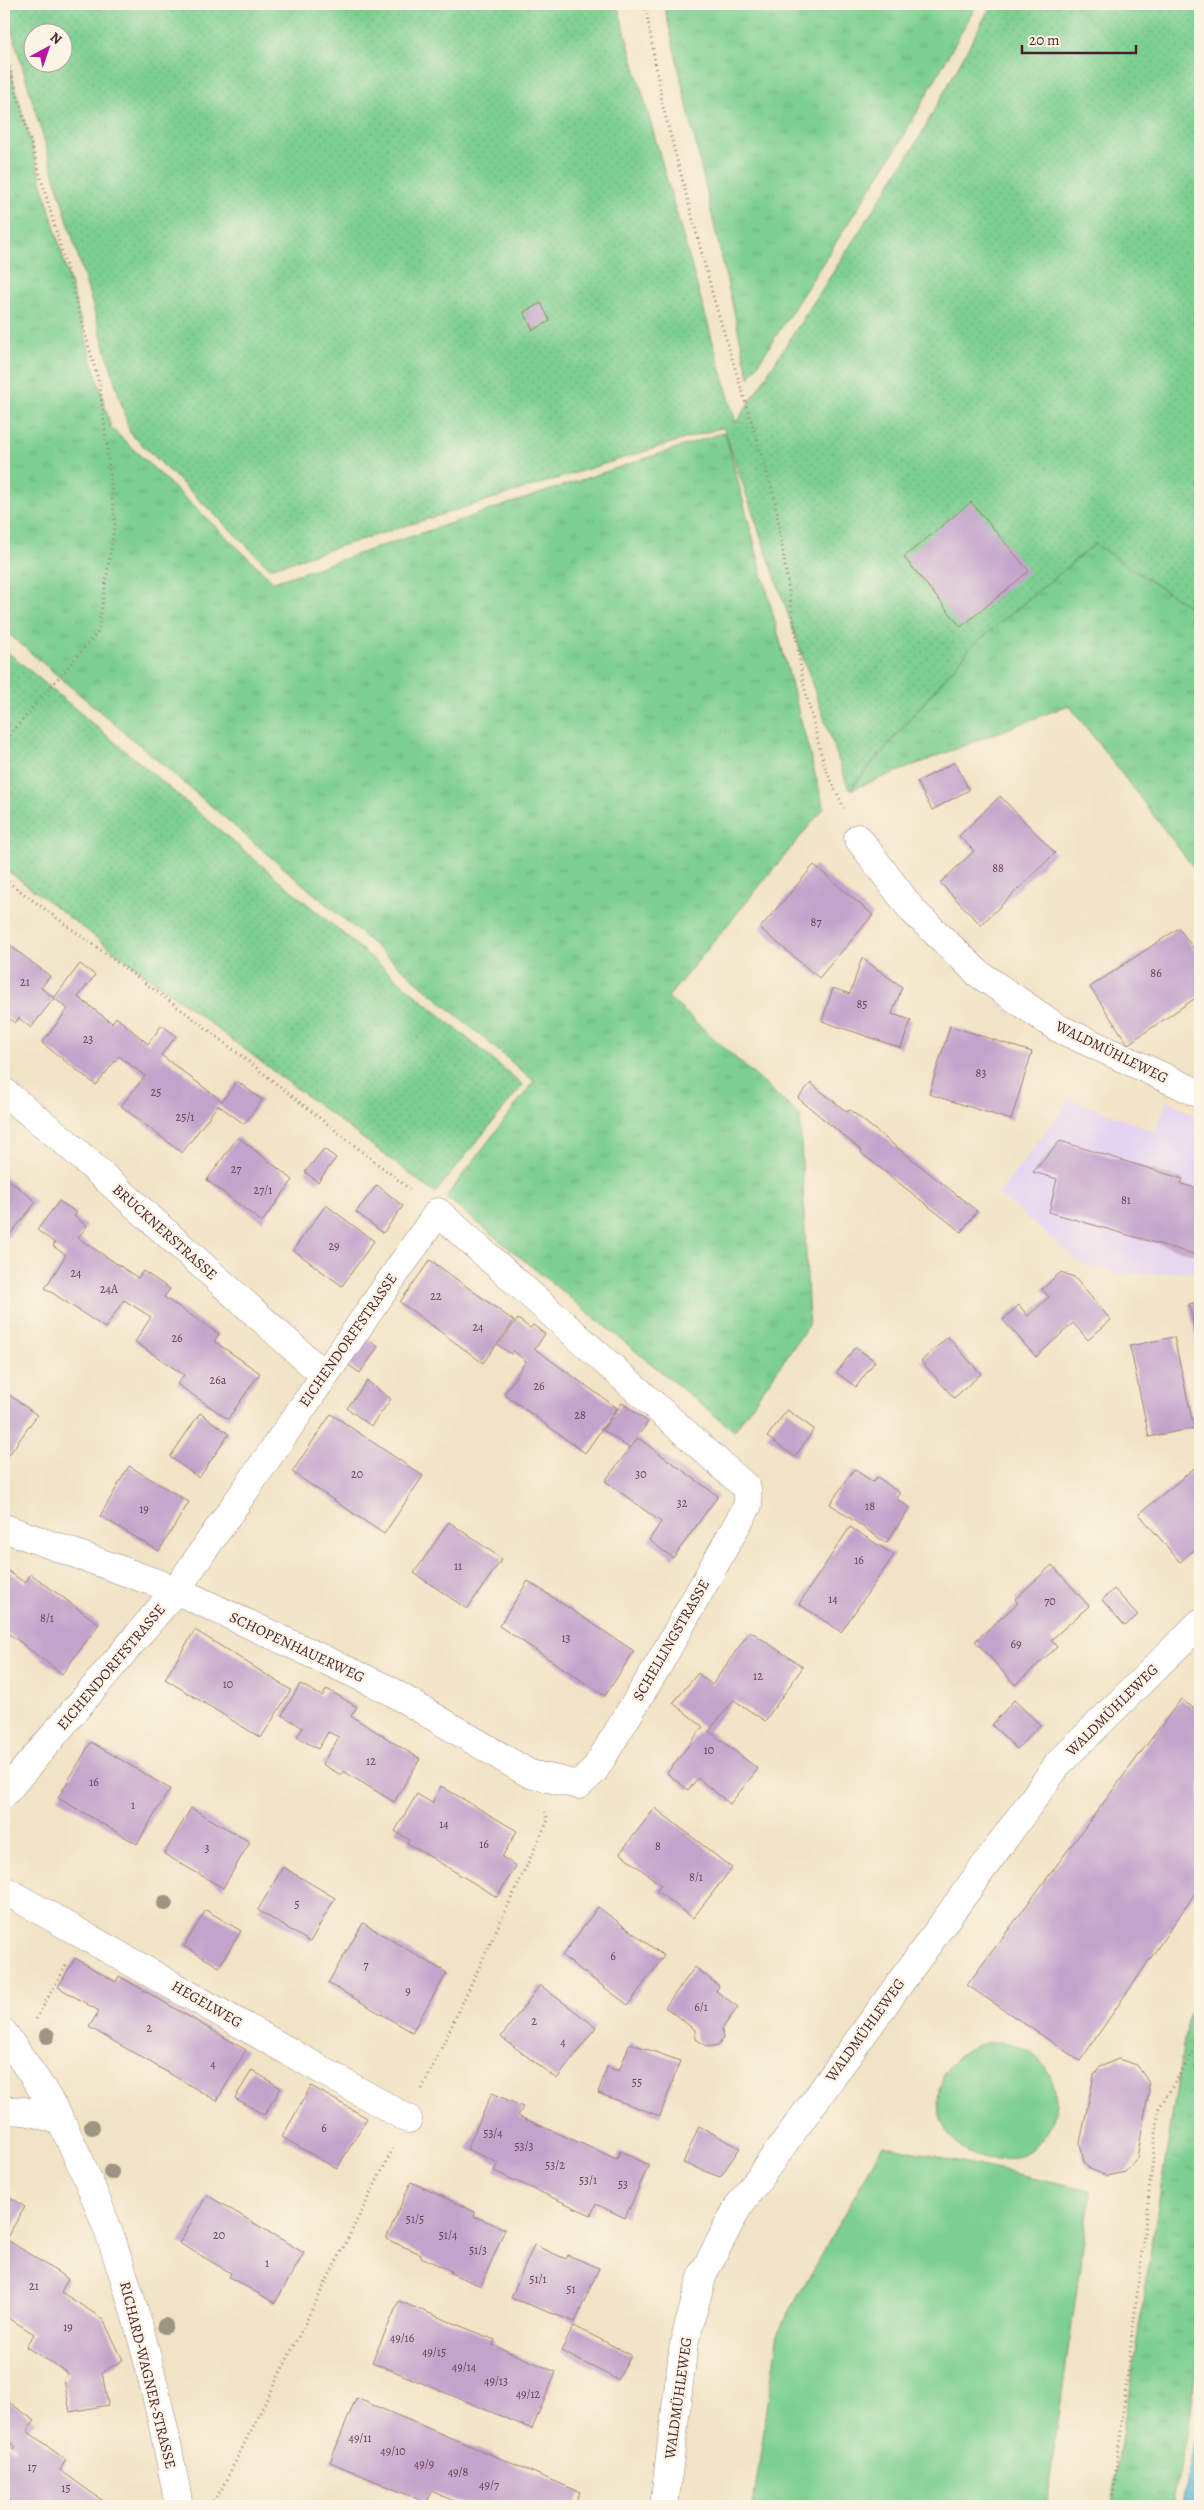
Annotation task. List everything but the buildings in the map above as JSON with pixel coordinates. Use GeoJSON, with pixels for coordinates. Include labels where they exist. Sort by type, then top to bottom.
{"type":"FeatureCollection","features":[{"type":"Feature","properties":{"kind":"street","name":"WALDMÜHLEWEG"},"geometry":{"type":"LineString","coordinates":[[858,838],[912,910],[979,974],[1058,1028],[1200,1094]]}},
{"type":"Feature","properties":{"kind":"street","name":"BRUCKNERSTRASSE"},"geometry":{"type":"LineString","coordinates":[[4,1092],[62,1139],[324,1375]]}},
{"type":"Feature","properties":{"kind":"street","name":"EICHENDORFFSTRASSE"},"geometry":{"type":"LineString","coordinates":[[4,1794],[176,1590],[438,1212]]}},
{"type":"Feature","properties":{"kind":"street","name":"SCHELLINGSTRASSE"},"geometry":{"type":"LineString","coordinates":[[438,1212],[747,1488],[748,1505],[665,1654],[594,1771],[579,1785]]}},
{"type":"Feature","properties":{"kind":"street","name":"SCHOPENHAUERWEG"},"geometry":{"type":"LineString","coordinates":[[4,1528],[176,1590],[387,1689],[530,1774],[579,1785]]}},
{"type":"Feature","properties":{"kind":"street","name":"WALDMÜHLEWEG"},"geometry":{"type":"LineString","coordinates":[[664,2506],[684,2342],[703,2274],[738,2207],[1059,1763],[1200,1623]]}},
{"type":"Feature","properties":{"kind":"street","name":"HEGELWEG"},"geometry":{"type":"LineString","coordinates":[[4,1890],[408,2119]]}},
{"type":"Feature","properties":{"kind":"street","name":"RICHARD-WAGNER-STRASSE"},"geometry":{"type":"LineString","coordinates":[[4,2033],[61,2121],[104,2221],[133,2306],[171,2463],[179,2506]]}},
{"type":"Feature","properties":{"kind":"street"},"geometry":{"type":"LineString","coordinates":[[4,2112],[10,2110],[34,2113],[61,2121]]}},
{"type":"Feature","properties":{"kind":"path"},"geometry":{"type":"LineString","coordinates":[[645,4],[663,107],[715,303],[774,495],[803,681],[824,765],[858,838]]}},
{"type":"Feature","properties":{"kind":"path"},"geometry":{"type":"LineString","coordinates":[[4,48],[100,386],[115,522],[98,632],[4,741]]}},
{"type":"Feature","properties":{"kind":"path"},"geometry":{"type":"LineString","coordinates":[[4,879],[206,1028],[438,1212]]}},
{"type":"Feature","properties":{"kind":"path"},"geometry":{"type":"LineString","coordinates":[[41,2007],[84,1934]]}},
{"type":"Feature","properties":{"kind":"path"},"geometry":{"type":"LineString","coordinates":[[1112,2506],[1159,2108],[1200,2042]]}},
{"type":"Feature","properties":{"kind":"shaded area"},"geometry":{"type":"Polygon","coordinates":[[[1070,1099],[1156,1132],[1167,1100],[1190,1113],[1200,1122],[1200,1271],[1119,1275],[1081,1263],[999,1194],[1070,1099]]]}},
{"type":"Feature","properties":{"kind":"green space"},"geometry":{"type":"Polygon","coordinates":[[[4,4],[617,4],[736,423],[918,140],[992,4],[1200,4],[1200,614],[1095,544],[973,645],[849,790],[723,427],[270,568],[130,433],[24,72],[72,72],[72,22],[22,22],[22,65],[4,4]]]}},
{"type":"Feature","properties":{"kind":"green space"},"geometry":{"type":"Polygon","coordinates":[[[664,4],[977,4],[902,139],[749,378],[664,4]]]}},
{"type":"Feature","properties":{"kind":"green space"},"geometry":{"type":"Polygon","coordinates":[[[4,48],[111,428],[274,582],[725,432],[824,808],[668,997],[800,1116],[809,1325],[734,1431],[446,1197],[534,1081],[4,630],[4,48]]]}},
{"type":"Feature","properties":{"kind":"green space"},"geometry":{"type":"Polygon","coordinates":[[[1095,544],[1200,614],[1200,876],[1069,705],[850,790],[973,645],[1095,544]]]}},
{"type":"Feature","properties":{"kind":"green space"},"geometry":{"type":"Polygon","coordinates":[[[4,649],[523,1085],[435,1193],[4,868],[4,649]]]}},
{"type":"Feature","properties":{"kind":"green space"},"geometry":{"type":"Polygon","coordinates":[[[1200,1989],[1200,2335],[1189,2426],[1172,2506],[1111,2506],[1187,2021],[1200,1989]]]}},
{"type":"Feature","properties":{"kind":"green space"},"geometry":{"type":"Polygon","coordinates":[[[997,2042],[1019,2047],[1039,2059],[1051,2079],[1056,2101],[1051,2123],[1039,2143],[1019,2155],[997,2160],[975,2155],[955,2143],[943,2123],[938,2101],[943,2079],[955,2059],[975,2047],[997,2042]]]}},
{"type":"Feature","properties":{"kind":"green space"},"geometry":{"type":"Polygon","coordinates":[[[883,2145],[1091,2190],[1046,2506],[753,2506],[778,2332],[883,2145]]]}},
{"type":"Feature","properties":{"kind":"water"},"geometry":{"type":"Polygon","coordinates":[[[1200,2407],[1200,2506],[1181,2506],[1198,2429],[1200,2407]]]}}]}
